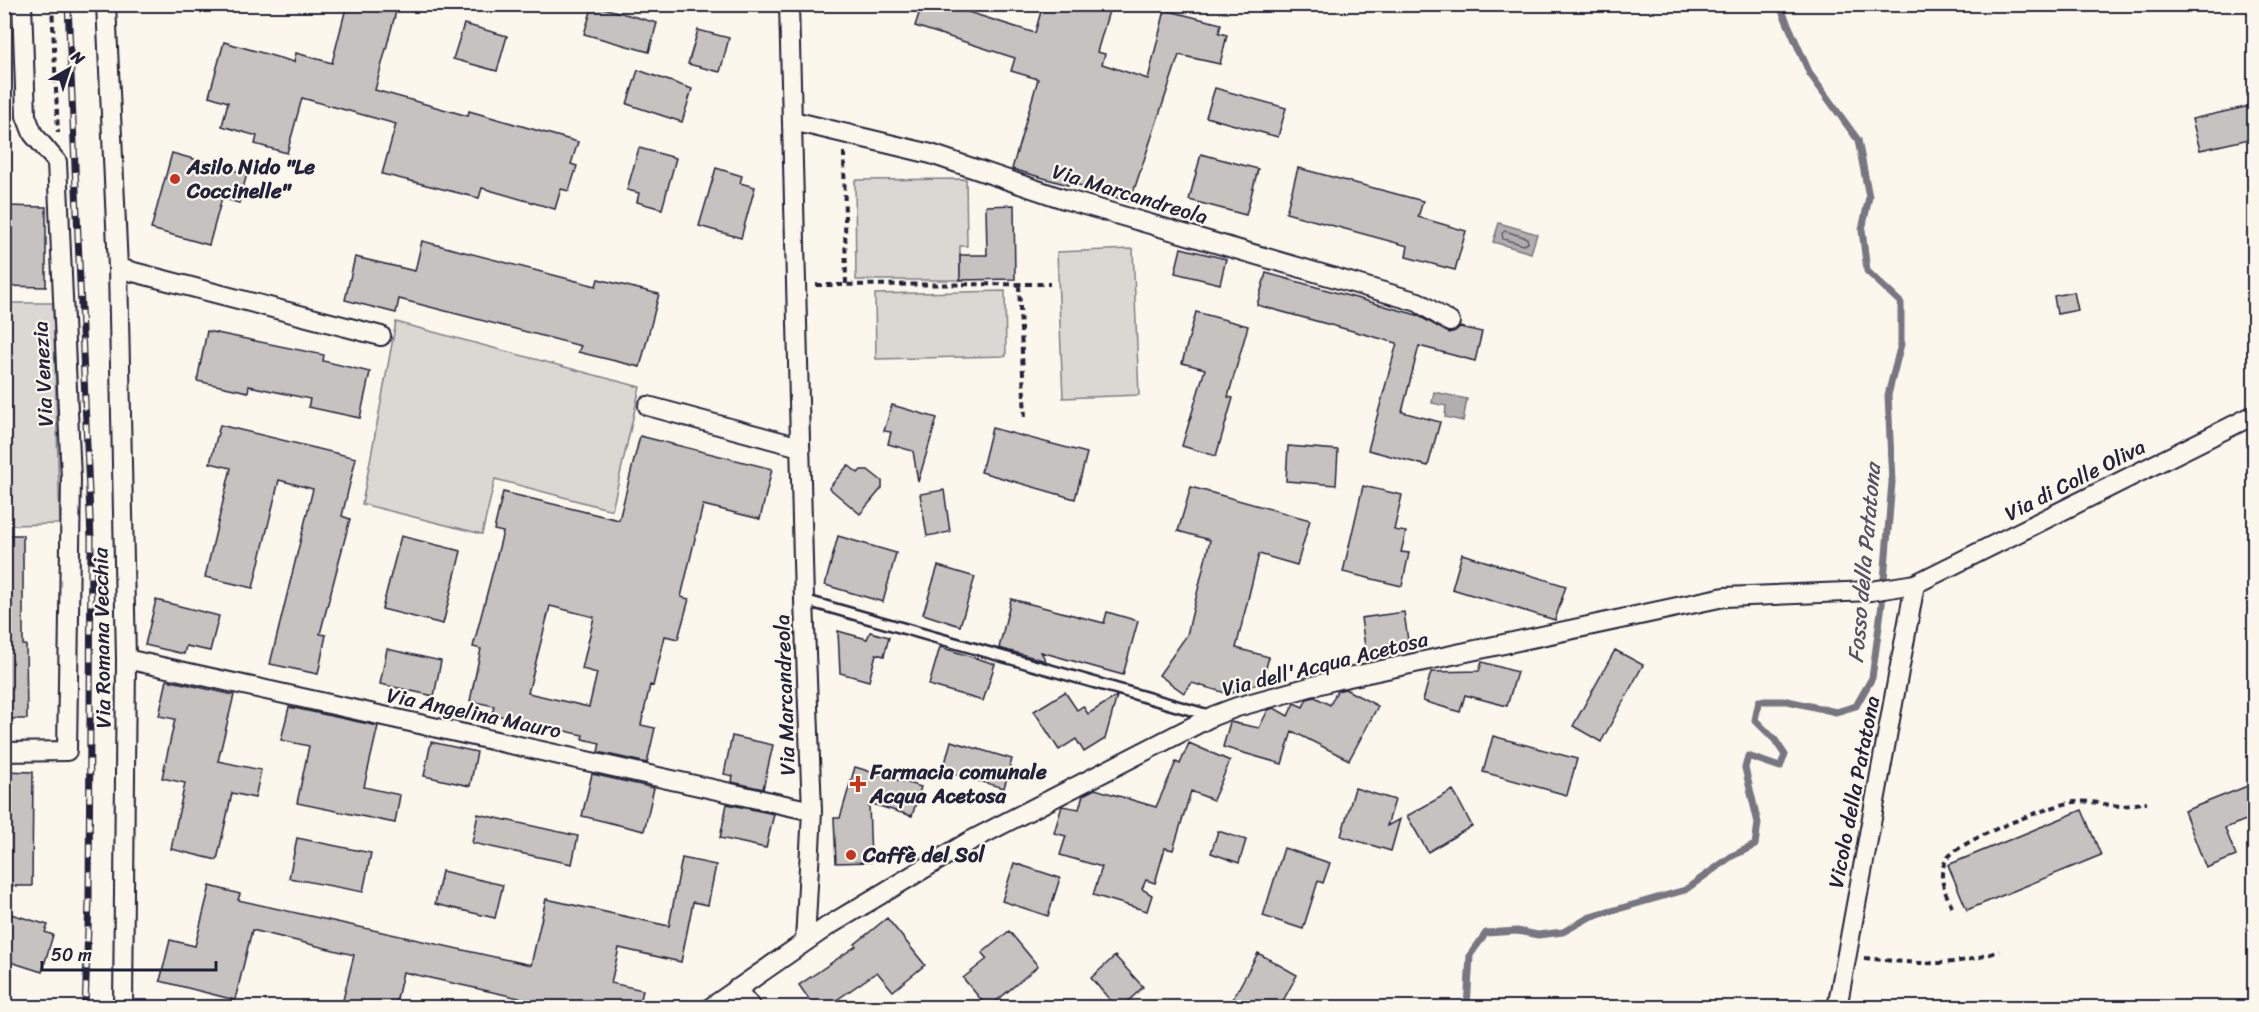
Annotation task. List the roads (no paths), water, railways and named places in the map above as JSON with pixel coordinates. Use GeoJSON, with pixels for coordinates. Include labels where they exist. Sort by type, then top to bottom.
{"type":"FeatureCollection","features":[{"type":"Feature","properties":{"kind":"street","name":"Via Venezia"},"geometry":{"type":"LineString","coordinates":[[4,752],[67,751],[71,479],[57,162],[33,134],[27,116],[22,4]]}},
{"type":"Feature","properties":{"kind":"street","name":"Via Romana Vecchia"},"geometry":{"type":"LineString","coordinates":[[106,4],[118,268],[126,659],[123,1008]]}},
{"type":"Feature","properties":{"kind":"street","name":"Via Marcandreola"},"geometry":{"type":"LineString","coordinates":[[789,4],[798,282],[804,600],[812,811],[805,941]]}},
{"type":"Feature","properties":{"kind":"street","name":"Via Marcandreola"},"geometry":{"type":"LineString","coordinates":[[793,121],[931,154],[1064,199],[1418,302],[1450,322]]}},
{"type":"Feature","properties":{"kind":"street"},"geometry":{"type":"LineString","coordinates":[[118,268],[381,336]]}},
{"type":"Feature","properties":{"kind":"street"},"geometry":{"type":"LineString","coordinates":[[648,406],[800,447]]}},
{"type":"Feature","properties":{"kind":"street","name":"Via di Colle Oliva"},"geometry":{"type":"LineString","coordinates":[[1915,584],[2254,414]]}},
{"type":"Feature","properties":{"kind":"street","name":"Via dell'Acqua Acetosa"},"geometry":{"type":"LineString","coordinates":[[710,1008],[805,941],[970,841],[1213,716],[1335,680],[1724,597],[1871,591],[1915,584]]}},
{"type":"Feature","properties":{"kind":"street","name":"Vicolo della Patatona"},"geometry":{"type":"LineString","coordinates":[[1837,1008],[1915,584]]}},
{"type":"Feature","properties":{"kind":"street","name":"Via Angelina Mauro"},"geometry":{"type":"LineString","coordinates":[[126,659],[812,811]]}},
{"type":"Feature","properties":{"kind":"street"},"geometry":{"type":"LineString","coordinates":[[736,989],[752,1008]]}},
{"type":"Feature","properties":{"kind":"lane"},"geometry":{"type":"LineString","coordinates":[[804,600],[1213,716]]}},
{"type":"Feature","properties":{"kind":"water"},"geometry":{"type":"Polygon","coordinates":[[[1499,223],[1537,234],[1531,253],[1493,242],[1499,223]]]}},
{"type":"Feature","properties":{"kind":"water"},"geometry":{"type":"Polygon","coordinates":[[[1434,392],[1467,399],[1463,421],[1445,417],[1446,406],[1432,403],[1434,392]]]}},
{"type":"Feature","properties":{"kind":"waterway","name":"Fosso della Patatona"},"geometry":{"type":"LineString","coordinates":[[1467,1008],[1470,955],[1486,933],[1517,931],[1538,935],[1563,932],[1590,917],[1685,890],[1732,856],[1755,845],[1758,823],[1745,768],[1748,756],[1780,767],[1785,755],[1775,740],[1755,720],[1759,701],[1788,701],[1836,712],[1856,706],[1872,678],[1882,604],[1892,482],[1888,395],[1901,344],[1901,303],[1867,271],[1862,230],[1869,197],[1858,140],[1810,74],[1779,4]]}},
{"type":"Feature","properties":{"kind":"railway"},"geometry":{"type":"LineString","coordinates":[[68,4],[91,539],[89,901],[85,1008]]}},
{"type":"Feature","properties":{"kind":"place","name":"Asilo Nido \"Le Coccinelle\""},"geometry":{"type":"Point","coordinates":[175,179]}},
{"type":"Feature","properties":{"kind":"place","name":"Farmacia comunale Acqua Acetosa"},"geometry":{"type":"Point","coordinates":[858,784]}},
{"type":"Feature","properties":{"kind":"place","name":"Caffè del Sol"},"geometry":{"type":"Point","coordinates":[851,855]}}]}
